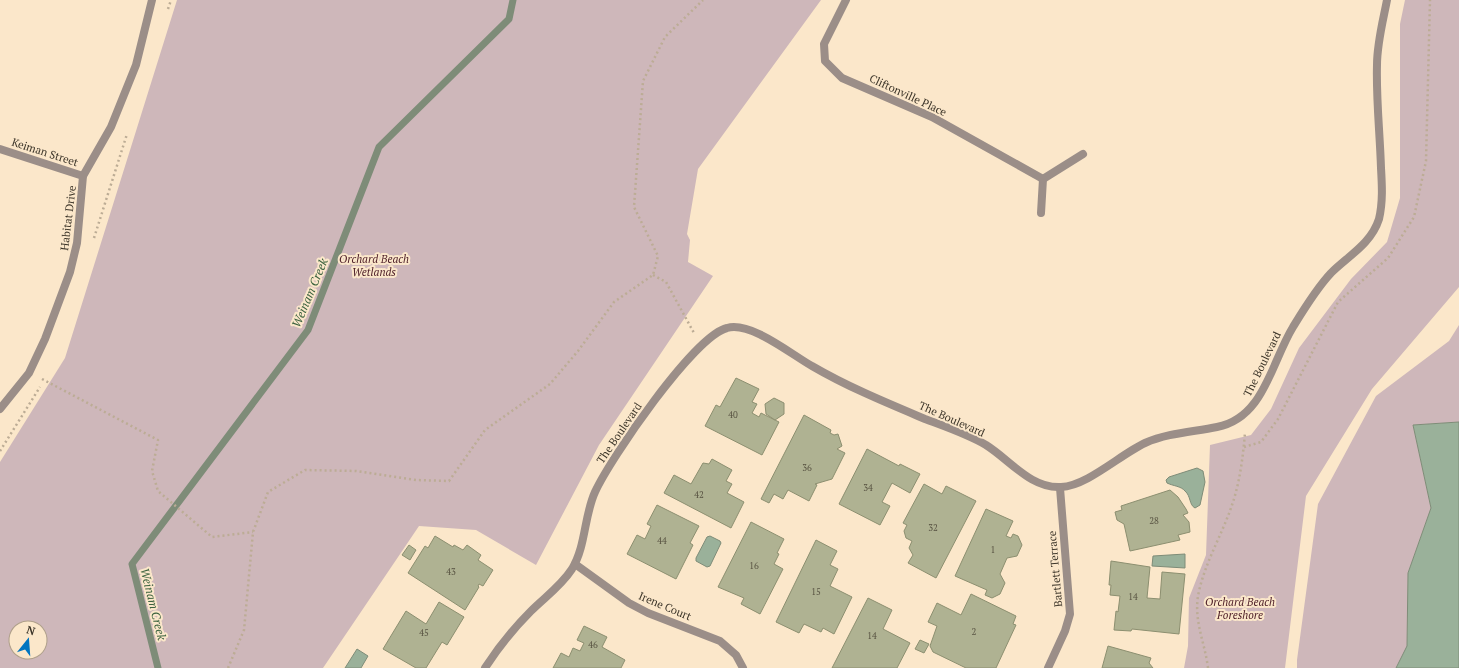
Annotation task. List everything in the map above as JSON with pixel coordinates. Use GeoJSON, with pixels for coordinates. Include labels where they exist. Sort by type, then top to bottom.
{"type":"FeatureCollection","features":[{"type":"Feature","properties":{"kind":"street","name":"Habitat Drive"},"geometry":{"type":"LineString","coordinates":[[0,409],[29,373],[45,340],[70,272],[77,244],[83,176],[111,127],[136,65],[152,0]]}},
{"type":"Feature","properties":{"kind":"street","name":"Cliftonville Place"},"geometry":{"type":"LineString","coordinates":[[846,0],[824,44],[824,61],[842,78],[932,117],[1043,179]]}},
{"type":"Feature","properties":{"kind":"street","name":"The Boulevard"},"geometry":{"type":"LineString","coordinates":[[485,668],[495,652],[529,612],[561,583],[575,564],[593,496],[608,468],[644,414],[702,346],[715,334],[726,328],[738,327],[752,331],[832,378],[878,399],[959,432],[988,446],[1029,478],[1060,488],[1079,482],[1137,447],[1159,437],[1221,427],[1236,422],[1246,414],[1257,400],[1291,330],[1307,304],[1330,274],[1359,250],[1372,233],[1380,215],[1382,200],[1377,64],[1387,0]]}},
{"type":"Feature","properties":{"kind":"street","name":"Keiman Street"},"geometry":{"type":"LineString","coordinates":[[0,149],[83,176]]}},
{"type":"Feature","properties":{"kind":"street"},"geometry":{"type":"LineString","coordinates":[[1041,213],[1043,179],[1083,154]]}},
{"type":"Feature","properties":{"kind":"street","name":"Bartlett Terrace"},"geometry":{"type":"LineString","coordinates":[[1048,668],[1065,631],[1070,614],[1060,488]]}},
{"type":"Feature","properties":{"kind":"street","name":"Irene Court"},"geometry":{"type":"LineString","coordinates":[[575,564],[635,606],[668,621],[720,641],[736,655],[743,668]]}},
{"type":"Feature","properties":{"kind":"path"},"geometry":{"type":"LineString","coordinates":[[228,668],[244,630],[253,532],[268,492],[305,470],[356,471],[416,480],[449,481],[485,430],[550,384],[578,351],[614,302],[653,275],[658,256],[634,206],[643,81],[665,37],[703,0]]}},
{"type":"Feature","properties":{"kind":"path"},"geometry":{"type":"LineString","coordinates":[[653,275],[666,282],[702,346]]}},
{"type":"Feature","properties":{"kind":"path"},"geometry":{"type":"LineString","coordinates":[[29,373],[158,440],[152,471],[158,490],[212,537],[253,532]]}},
{"type":"Feature","properties":{"kind":"path"},"geometry":{"type":"LineString","coordinates":[[1208,668],[1198,624],[1199,595],[1211,558],[1233,504],[1244,448]]}},
{"type":"Feature","properties":{"kind":"green space","name":"Orchard Beach Wetlands"},"geometry":{"type":"Polygon","coordinates":[[[177,0],[821,0],[698,169],[687,234],[690,240],[688,262],[713,276],[599,445],[536,565],[476,530],[419,526],[323,668],[0,668],[0,462],[65,358],[177,0]]]}},
{"type":"Feature","properties":{"kind":"green space","name":"Orchard Beach Foreshore"},"geometry":{"type":"Polygon","coordinates":[[[1405,0],[1459,0],[1459,287],[1372,389],[1306,496],[1285,668],[1184,668],[1188,646],[1189,598],[1206,555],[1210,445],[1251,435],[1271,409],[1299,348],[1351,279],[1387,242],[1400,198],[1400,24],[1405,0]]]}},
{"type":"Feature","properties":{"kind":"green space"},"geometry":{"type":"Polygon","coordinates":[[[1459,325],[1459,422],[1413,425],[1431,508],[1408,573],[1407,647],[1396,668],[1297,668],[1318,504],[1376,396],[1449,341],[1459,325]]]}},
{"type":"Feature","properties":{"kind":"shaded area"},"geometry":{"type":"Polygon","coordinates":[[[1459,422],[1459,668],[1396,668],[1407,646],[1408,573],[1431,508],[1413,425],[1459,422]]]}},
{"type":"Feature","properties":{"kind":"shaded area"},"geometry":{"type":"Polygon","coordinates":[[[1197,468],[1203,471],[1205,482],[1200,505],[1195,508],[1193,507],[1187,493],[1183,489],[1167,483],[1166,480],[1169,477],[1197,468]]]}},
{"type":"Feature","properties":{"kind":"shaded area"},"geometry":{"type":"Polygon","coordinates":[[[710,536],[721,543],[710,566],[707,567],[696,561],[696,558],[707,537],[710,536]]]}},
{"type":"Feature","properties":{"kind":"shaded area"},"geometry":{"type":"Polygon","coordinates":[[[1185,554],[1185,568],[1152,566],[1153,556],[1185,554]]]}},
{"type":"Feature","properties":{"kind":"shaded area"},"geometry":{"type":"Polygon","coordinates":[[[357,649],[368,656],[361,668],[345,668],[357,649]]]}},
{"type":"Feature","properties":{"kind":"building"},"geometry":{"type":"Polygon","coordinates":[[[736,378],[759,389],[752,402],[757,404],[752,413],[759,417],[761,413],[779,422],[762,455],[705,426],[716,405],[720,407],[736,378]]]}},
{"type":"Feature","properties":{"kind":"building"},"geometry":{"type":"Polygon","coordinates":[[[774,398],[784,403],[784,414],[775,420],[766,414],[765,404],[774,398]]]}},
{"type":"Feature","properties":{"kind":"building"},"geometry":{"type":"Polygon","coordinates":[[[804,415],[831,430],[830,433],[834,435],[838,434],[842,446],[837,449],[845,453],[832,479],[815,484],[817,485],[809,501],[788,490],[783,499],[774,494],[769,503],[761,499],[804,415]]]}},
{"type":"Feature","properties":{"kind":"building"},"geometry":{"type":"Polygon","coordinates":[[[867,449],[899,466],[900,464],[920,474],[910,493],[892,483],[882,502],[890,506],[880,525],[839,504],[867,449]]]}},
{"type":"Feature","properties":{"kind":"building"},"geometry":{"type":"Polygon","coordinates":[[[712,459],[732,470],[726,481],[732,484],[727,493],[744,502],[731,528],[664,493],[674,475],[691,484],[703,463],[709,464],[712,459]]]}},
{"type":"Feature","properties":{"kind":"building"},"geometry":{"type":"Polygon","coordinates":[[[924,484],[942,494],[946,486],[976,501],[936,578],[908,563],[913,555],[909,548],[912,541],[906,538],[904,531],[907,525],[903,523],[924,484]]]}},
{"type":"Feature","properties":{"kind":"building"},"geometry":{"type":"Polygon","coordinates":[[[1170,490],[1178,497],[1188,513],[1183,515],[1189,522],[1190,532],[1178,535],[1180,540],[1130,551],[1124,524],[1117,520],[1115,512],[1122,510],[1121,506],[1170,490]]]}},
{"type":"Feature","properties":{"kind":"building"},"geometry":{"type":"Polygon","coordinates":[[[657,505],[699,526],[690,543],[693,545],[676,579],[627,554],[637,535],[645,539],[651,526],[647,524],[657,505]]]}},
{"type":"Feature","properties":{"kind":"building"},"geometry":{"type":"Polygon","coordinates":[[[986,509],[1013,521],[1006,536],[1011,538],[1013,534],[1018,536],[1022,545],[1017,556],[1007,558],[1000,574],[1005,583],[1000,594],[992,598],[985,595],[987,590],[955,576],[986,509]]]}},
{"type":"Feature","properties":{"kind":"building"},"geometry":{"type":"Polygon","coordinates":[[[751,522],[784,539],[777,553],[779,554],[774,564],[783,569],[760,614],[741,604],[744,598],[718,587],[751,522]]]}},
{"type":"Feature","properties":{"kind":"building"},"geometry":{"type":"Polygon","coordinates":[[[435,536],[453,547],[454,545],[463,550],[467,545],[481,555],[478,560],[493,570],[483,586],[479,584],[479,587],[465,610],[408,573],[425,546],[428,548],[435,536]]]}},
{"type":"Feature","properties":{"kind":"building"},"geometry":{"type":"Polygon","coordinates":[[[816,540],[837,551],[830,565],[838,569],[830,586],[852,597],[834,634],[823,628],[821,632],[804,624],[799,633],[776,622],[816,540]]]}},
{"type":"Feature","properties":{"kind":"building"},"geometry":{"type":"Polygon","coordinates":[[[409,545],[416,550],[410,560],[402,555],[409,545]]]}},
{"type":"Feature","properties":{"kind":"building"},"geometry":{"type":"Polygon","coordinates":[[[1111,561],[1150,567],[1147,598],[1160,599],[1162,572],[1185,574],[1179,634],[1132,629],[1131,631],[1114,630],[1116,611],[1118,612],[1120,596],[1110,595],[1111,585],[1109,585],[1111,561]]]}},
{"type":"Feature","properties":{"kind":"building"},"geometry":{"type":"Polygon","coordinates":[[[971,594],[1016,616],[1013,624],[1016,625],[996,668],[966,668],[933,652],[930,646],[937,626],[928,622],[937,603],[961,615],[971,594]]]}},
{"type":"Feature","properties":{"kind":"building"},"geometry":{"type":"Polygon","coordinates":[[[868,598],[892,610],[883,629],[910,643],[897,668],[832,668],[868,598]]]}},
{"type":"Feature","properties":{"kind":"building"},"geometry":{"type":"Polygon","coordinates":[[[439,602],[464,617],[447,645],[442,642],[426,668],[416,668],[383,649],[406,611],[426,624],[439,602]]]}},
{"type":"Feature","properties":{"kind":"building"},"geometry":{"type":"Polygon","coordinates":[[[584,626],[607,637],[602,647],[625,660],[621,668],[553,668],[561,653],[569,657],[573,648],[580,651],[584,643],[577,640],[584,626]]]}},
{"type":"Feature","properties":{"kind":"building"},"geometry":{"type":"Polygon","coordinates":[[[920,640],[929,644],[924,653],[915,649],[920,640]]]}},
{"type":"Feature","properties":{"kind":"building"},"geometry":{"type":"Polygon","coordinates":[[[1108,646],[1151,658],[1149,663],[1153,668],[1102,668],[1108,646]]]}},
{"type":"Feature","properties":{"kind":"waterway","name":"Weinam Creek"},"geometry":{"type":"LineString","coordinates":[[158,668],[132,564],[308,330],[379,147],[509,19],[513,0]]}}]}
